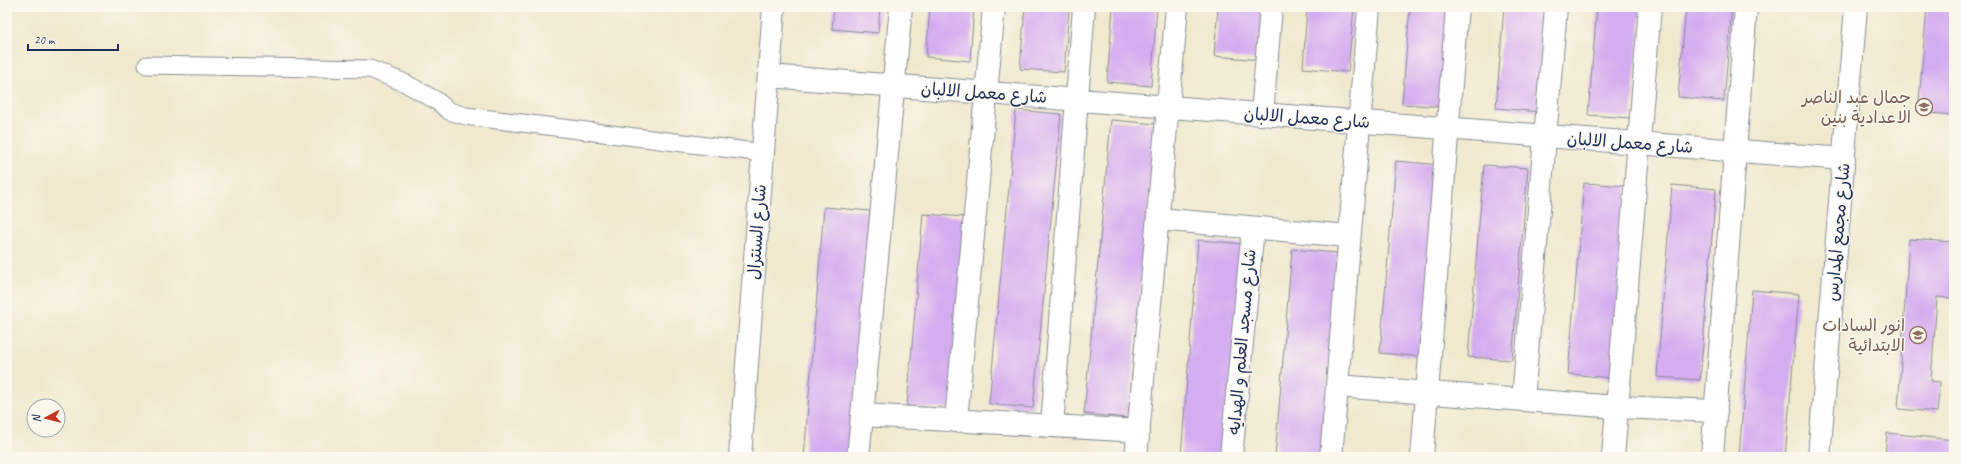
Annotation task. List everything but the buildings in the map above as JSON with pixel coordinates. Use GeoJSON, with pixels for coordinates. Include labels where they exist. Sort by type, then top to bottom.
{"type":"FeatureCollection","features":[{"type":"Feature","properties":{"kind":"street","name":"شارع السنترال"},"geometry":{"type":"LineString","coordinates":[[740,457],[774,7]]}},
{"type":"Feature","properties":{"kind":"street"},"geometry":{"type":"LineString","coordinates":[[858,457],[901,7]]}},
{"type":"Feature","properties":{"kind":"street"},"geometry":{"type":"LineString","coordinates":[[956,421],[994,7]]}},
{"type":"Feature","properties":{"kind":"street"},"geometry":{"type":"LineString","coordinates":[[1052,426],[1084,7]]}},
{"type":"Feature","properties":{"kind":"street"},"geometry":{"type":"LineString","coordinates":[[1136,457],[1178,7]]}},
{"type":"Feature","properties":{"kind":"street"},"geometry":{"type":"LineString","coordinates":[[1262,114],[1271,7]]}},
{"type":"Feature","properties":{"kind":"street"},"geometry":{"type":"LineString","coordinates":[[1330,457],[1369,7]]}},
{"type":"Feature","properties":{"kind":"street"},"geometry":{"type":"LineString","coordinates":[[1422,457],[1457,7]]}},
{"type":"Feature","properties":{"kind":"street"},"geometry":{"type":"LineString","coordinates":[[1523,400],[1556,7]]}},
{"type":"Feature","properties":{"kind":"street"},"geometry":{"type":"LineString","coordinates":[[1613,457],[1650,7]]}},
{"type":"Feature","properties":{"kind":"street"},"geometry":{"type":"LineString","coordinates":[[1712,457],[1746,7]]}},
{"type":"Feature","properties":{"kind":"street","name":"شارع مجمع المدارس"},"geometry":{"type":"LineString","coordinates":[[1819,457],[1856,7]]}},
{"type":"Feature","properties":{"kind":"street","name":"شارع معمل الالبان"},"geometry":{"type":"LineString","coordinates":[[769,76],[1844,159]]}},
{"type":"Feature","properties":{"kind":"street"},"geometry":{"type":"LineString","coordinates":[[1158,219],[1348,236]]}},
{"type":"Feature","properties":{"kind":"street","name":"شارع مسجد العلم و الهدايه"},"geometry":{"type":"LineString","coordinates":[[1231,457],[1253,228]]}},
{"type":"Feature","properties":{"kind":"street"},"geometry":{"type":"LineString","coordinates":[[1337,386],[1618,407],[1716,411]]}},
{"type":"Feature","properties":{"kind":"street"},"geometry":{"type":"LineString","coordinates":[[862,415],[1138,431]]}},
{"type":"Feature","properties":{"kind":"lane"},"geometry":{"type":"LineString","coordinates":[[147,65],[370,70],[405,83],[437,101],[449,111],[466,116],[764,153]]}},
{"type":"Feature","properties":{"kind":"place","name":"جمال عبد الناصر الاعدادية بنين"},"geometry":{"type":"Point","coordinates":[1924,107]}},
{"type":"Feature","properties":{"kind":"place","name":"انور السادات الابتدائية"},"geometry":{"type":"Point","coordinates":[1918,335]}}]}
